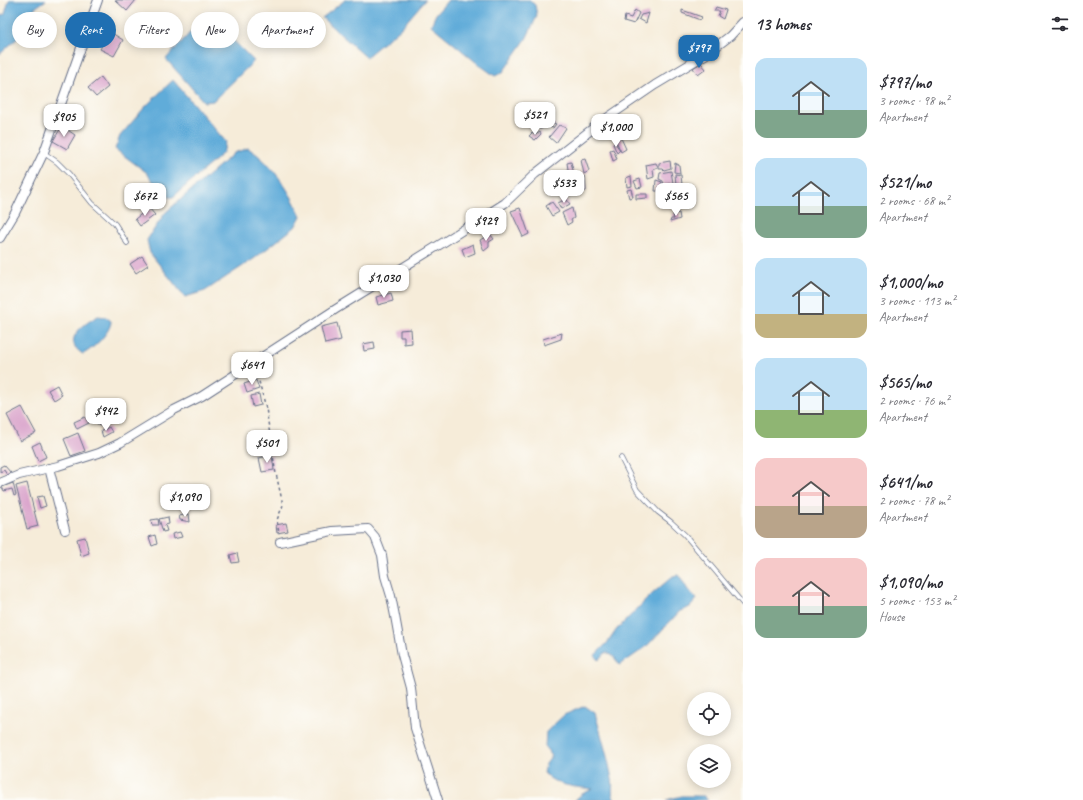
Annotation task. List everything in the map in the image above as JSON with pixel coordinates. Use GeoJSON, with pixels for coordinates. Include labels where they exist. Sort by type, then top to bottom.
{"type":"FeatureCollection","features":[{"type":"Feature","properties":{"kind":"street"},"geometry":{"type":"LineString","coordinates":[[0,238],[15,213],[44,152],[98,0]]}},
{"type":"Feature","properties":{"kind":"street"},"geometry":{"type":"LineString","coordinates":[[0,483],[99,453],[120,443],[174,410],[202,396],[336,309],[505,203],[535,174],[601,122],[655,85],[705,54],[730,36],[743,22]]}},
{"type":"Feature","properties":{"kind":"street"},"geometry":{"type":"LineString","coordinates":[[49,468],[65,530]]}},
{"type":"Feature","properties":{"kind":"street"},"geometry":{"type":"LineString","coordinates":[[280,542],[332,531],[353,529],[368,529],[375,537],[382,555],[402,655],[412,688],[415,728],[438,800]]}},
{"type":"Feature","properties":{"kind":"lane"},"geometry":{"type":"LineString","coordinates":[[44,152],[69,174],[92,203],[115,224],[127,243]]}},
{"type":"Feature","properties":{"kind":"lane"},"geometry":{"type":"LineString","coordinates":[[621,458],[637,490],[658,512],[685,535],[743,604]]}},
{"type":"Feature","properties":{"kind":"path"},"geometry":{"type":"LineString","coordinates":[[253,363],[257,372],[266,408],[275,469],[283,505],[276,520],[280,542]]}},
{"type":"Feature","properties":{"kind":"water"},"geometry":{"type":"Polygon","coordinates":[[[9,0],[46,0],[29,12],[12,12],[12,43],[0,54],[0,16],[5,14],[9,0]]]}},
{"type":"Feature","properties":{"kind":"water"},"geometry":{"type":"Polygon","coordinates":[[[345,0],[425,0],[402,27],[366,57],[326,22],[326,15],[345,0]]]}},
{"type":"Feature","properties":{"kind":"water"},"geometry":{"type":"Polygon","coordinates":[[[448,0],[530,0],[535,5],[537,16],[526,39],[503,72],[495,76],[431,25],[436,14],[448,0]]]}},
{"type":"Feature","properties":{"kind":"water"},"geometry":{"type":"Polygon","coordinates":[[[191,32],[191,48],[239,48],[239,46],[254,61],[213,101],[204,102],[166,59],[176,48],[183,48],[183,40],[191,32]]]}},
{"type":"Feature","properties":{"kind":"water"},"geometry":{"type":"Polygon","coordinates":[[[173,80],[226,142],[223,153],[173,197],[165,197],[146,172],[115,149],[120,136],[145,107],[173,80]]]}},
{"type":"Feature","properties":{"kind":"water"},"geometry":{"type":"Polygon","coordinates":[[[248,148],[265,161],[279,178],[286,187],[301,216],[295,227],[255,258],[205,291],[185,297],[150,253],[147,240],[165,213],[234,153],[248,148]]]}},
{"type":"Feature","properties":{"kind":"water"},"geometry":{"type":"Polygon","coordinates":[[[98,316],[106,317],[111,321],[110,325],[101,340],[83,354],[76,349],[74,338],[81,328],[98,316]]]}},
{"type":"Feature","properties":{"kind":"water"},"geometry":{"type":"Polygon","coordinates":[[[679,575],[688,590],[697,599],[690,607],[680,611],[646,647],[620,665],[613,656],[606,652],[599,660],[595,655],[608,642],[617,629],[651,595],[673,576],[679,575]]]}},
{"type":"Feature","properties":{"kind":"water"},"geometry":{"type":"Polygon","coordinates":[[[585,706],[595,713],[608,762],[615,800],[575,800],[582,794],[593,789],[560,783],[554,781],[544,773],[546,764],[552,756],[545,747],[546,732],[564,715],[585,706]]]}},
{"type":"Feature","properties":{"kind":"water"},"geometry":{"type":"Polygon","coordinates":[[[682,796],[704,796],[708,800],[666,800],[682,796]]]}},
{"type":"Feature","properties":{"kind":"building"},"geometry":{"type":"Polygon","coordinates":[[[115,0],[136,0],[127,11],[115,0]]]}},
{"type":"Feature","properties":{"kind":"building"},"geometry":{"type":"Polygon","coordinates":[[[716,7],[726,10],[723,19],[718,16],[720,11],[714,11],[716,7]]]}},
{"type":"Feature","properties":{"kind":"building"},"geometry":{"type":"Polygon","coordinates":[[[635,10],[639,13],[634,24],[624,21],[625,16],[631,18],[635,10]]]}},
{"type":"Feature","properties":{"kind":"building"},"geometry":{"type":"Polygon","coordinates":[[[682,10],[702,17],[700,20],[682,13],[682,10]]]}},
{"type":"Feature","properties":{"kind":"building"},"geometry":{"type":"Polygon","coordinates":[[[649,13],[646,23],[639,19],[641,15],[649,13]]]}},
{"type":"Feature","properties":{"kind":"building"},"geometry":{"type":"Polygon","coordinates":[[[116,36],[123,40],[114,56],[100,49],[116,48],[116,36]]]}},
{"type":"Feature","properties":{"kind":"building"},"geometry":{"type":"Polygon","coordinates":[[[701,63],[706,69],[698,75],[693,68],[701,63]]]}},
{"type":"Feature","properties":{"kind":"building"},"geometry":{"type":"Polygon","coordinates":[[[101,77],[108,87],[96,97],[88,88],[101,77]]]}},
{"type":"Feature","properties":{"kind":"building"},"geometry":{"type":"Polygon","coordinates":[[[538,117],[556,124],[553,128],[546,125],[541,129],[533,126],[538,117]]]}},
{"type":"Feature","properties":{"kind":"building"},"geometry":{"type":"Polygon","coordinates":[[[559,125],[566,128],[556,143],[549,137],[559,125]]]}},
{"type":"Feature","properties":{"kind":"building"},"geometry":{"type":"Polygon","coordinates":[[[62,126],[75,135],[67,149],[53,141],[62,126]]]}},
{"type":"Feature","properties":{"kind":"building"},"geometry":{"type":"Polygon","coordinates":[[[540,132],[541,134],[535,140],[529,136],[532,133],[535,135],[540,132]]]}},
{"type":"Feature","properties":{"kind":"building"},"geometry":{"type":"Polygon","coordinates":[[[621,138],[626,149],[621,152],[616,141],[621,138]]]}},
{"type":"Feature","properties":{"kind":"building"},"geometry":{"type":"Polygon","coordinates":[[[615,143],[620,150],[617,153],[613,144],[615,143]]]}},
{"type":"Feature","properties":{"kind":"building"},"geometry":{"type":"Polygon","coordinates":[[[613,149],[617,159],[613,161],[610,150],[613,149]]]}},
{"type":"Feature","properties":{"kind":"building"},"geometry":{"type":"Polygon","coordinates":[[[585,159],[589,171],[584,174],[581,160],[585,159]]]}},
{"type":"Feature","properties":{"kind":"building"},"geometry":{"type":"Polygon","coordinates":[[[670,161],[671,168],[664,170],[659,169],[659,163],[670,161]]]}},
{"type":"Feature","properties":{"kind":"building"},"geometry":{"type":"Polygon","coordinates":[[[571,162],[578,190],[572,194],[567,163],[571,162]]]}},
{"type":"Feature","properties":{"kind":"building"},"geometry":{"type":"Polygon","coordinates":[[[656,163],[658,167],[653,169],[654,177],[648,179],[646,165],[656,163]]]}},
{"type":"Feature","properties":{"kind":"building"},"geometry":{"type":"Polygon","coordinates":[[[675,163],[679,165],[680,173],[674,172],[675,163]]]}},
{"type":"Feature","properties":{"kind":"building"},"geometry":{"type":"Polygon","coordinates":[[[671,171],[673,183],[664,185],[663,181],[659,179],[660,173],[671,171]]]}},
{"type":"Feature","properties":{"kind":"building"},"geometry":{"type":"Polygon","coordinates":[[[675,174],[681,175],[682,185],[676,186],[675,174]]]}},
{"type":"Feature","properties":{"kind":"building"},"geometry":{"type":"Polygon","coordinates":[[[585,176],[586,191],[582,191],[577,180],[585,176]]]}},
{"type":"Feature","properties":{"kind":"building"},"geometry":{"type":"Polygon","coordinates":[[[631,176],[632,186],[627,187],[626,178],[631,176]]]}},
{"type":"Feature","properties":{"kind":"building"},"geometry":{"type":"Polygon","coordinates":[[[640,179],[642,187],[637,188],[634,181],[640,179]]]}},
{"type":"Feature","properties":{"kind":"building"},"geometry":{"type":"Polygon","coordinates":[[[656,180],[662,182],[659,191],[655,191],[656,180]]]}},
{"type":"Feature","properties":{"kind":"building"},"geometry":{"type":"Polygon","coordinates":[[[664,185],[674,186],[672,190],[663,193],[664,185]]]}},
{"type":"Feature","properties":{"kind":"building"},"geometry":{"type":"Polygon","coordinates":[[[631,189],[633,197],[629,198],[627,190],[631,189]]]}},
{"type":"Feature","properties":{"kind":"building"},"geometry":{"type":"Polygon","coordinates":[[[636,194],[647,194],[647,198],[636,199],[636,194]]]}},
{"type":"Feature","properties":{"kind":"building"},"geometry":{"type":"Polygon","coordinates":[[[566,199],[570,204],[561,209],[558,203],[566,199]]]}},
{"type":"Feature","properties":{"kind":"building"},"geometry":{"type":"Polygon","coordinates":[[[552,202],[559,212],[552,216],[546,206],[552,202]]]}},
{"type":"Feature","properties":{"kind":"building"},"geometry":{"type":"Polygon","coordinates":[[[149,208],[155,215],[140,226],[135,219],[149,208]]]}},
{"type":"Feature","properties":{"kind":"building"},"geometry":{"type":"Polygon","coordinates":[[[520,208],[529,234],[523,237],[511,211],[520,208]]]}},
{"type":"Feature","properties":{"kind":"building"},"geometry":{"type":"Polygon","coordinates":[[[572,208],[574,218],[571,220],[572,222],[567,225],[562,213],[572,208]]]}},
{"type":"Feature","properties":{"kind":"building"},"geometry":{"type":"Polygon","coordinates":[[[679,213],[680,219],[670,222],[671,219],[674,219],[673,214],[679,213]]]}},
{"type":"Feature","properties":{"kind":"building"},"geometry":{"type":"Polygon","coordinates":[[[490,234],[494,239],[489,242],[489,247],[484,251],[480,240],[490,234]]]}},
{"type":"Feature","properties":{"kind":"building"},"geometry":{"type":"Polygon","coordinates":[[[473,244],[475,253],[465,257],[462,249],[473,244]]]}},
{"type":"Feature","properties":{"kind":"building"},"geometry":{"type":"Polygon","coordinates":[[[142,256],[148,265],[136,273],[130,264],[142,256]]]}},
{"type":"Feature","properties":{"kind":"building"},"geometry":{"type":"Polygon","coordinates":[[[391,293],[393,301],[378,305],[376,297],[391,293]]]}},
{"type":"Feature","properties":{"kind":"building"},"geometry":{"type":"Polygon","coordinates":[[[337,323],[341,340],[325,344],[321,327],[337,323]]]}},
{"type":"Feature","properties":{"kind":"building"},"geometry":{"type":"Polygon","coordinates":[[[411,329],[412,343],[404,344],[404,337],[400,337],[400,330],[411,329]]]}},
{"type":"Feature","properties":{"kind":"building"},"geometry":{"type":"Polygon","coordinates":[[[562,333],[561,339],[544,345],[543,339],[562,333]]]}},
{"type":"Feature","properties":{"kind":"building"},"geometry":{"type":"Polygon","coordinates":[[[374,342],[375,349],[364,351],[363,344],[374,342]]]}},
{"type":"Feature","properties":{"kind":"building"},"geometry":{"type":"Polygon","coordinates":[[[256,380],[259,389],[247,393],[244,384],[256,380]]]}},
{"type":"Feature","properties":{"kind":"building"},"geometry":{"type":"Polygon","coordinates":[[[57,385],[62,395],[54,400],[48,390],[57,385]]]}},
{"type":"Feature","properties":{"kind":"building"},"geometry":{"type":"Polygon","coordinates":[[[259,394],[261,405],[253,407],[251,396],[259,394]]]}},
{"type":"Feature","properties":{"kind":"building"},"geometry":{"type":"Polygon","coordinates":[[[22,407],[36,433],[20,441],[7,415],[22,407]]]}},
{"type":"Feature","properties":{"kind":"building"},"geometry":{"type":"Polygon","coordinates":[[[106,413],[110,420],[99,426],[95,419],[106,413]]]}},
{"type":"Feature","properties":{"kind":"building"},"geometry":{"type":"Polygon","coordinates":[[[85,417],[89,423],[77,429],[74,422],[85,417]]]}},
{"type":"Feature","properties":{"kind":"building"},"geometry":{"type":"Polygon","coordinates":[[[109,427],[112,432],[103,437],[101,431],[109,427]]]}},
{"type":"Feature","properties":{"kind":"building"},"geometry":{"type":"Polygon","coordinates":[[[78,433],[85,451],[71,456],[64,439],[78,433]]]}},
{"type":"Feature","properties":{"kind":"building"},"geometry":{"type":"Polygon","coordinates":[[[40,442],[46,457],[38,461],[32,446],[40,442]]]}},
{"type":"Feature","properties":{"kind":"building"},"geometry":{"type":"Polygon","coordinates":[[[272,455],[274,470],[262,472],[259,458],[272,455]]]}},
{"type":"Feature","properties":{"kind":"building"},"geometry":{"type":"Polygon","coordinates":[[[4,465],[11,473],[7,475],[4,470],[0,472],[0,467],[4,465]]]}},
{"type":"Feature","properties":{"kind":"building"},"geometry":{"type":"Polygon","coordinates":[[[13,483],[16,495],[14,496],[12,489],[4,491],[2,487],[13,483]]]}},
{"type":"Feature","properties":{"kind":"building"},"geometry":{"type":"Polygon","coordinates":[[[27,483],[38,526],[27,529],[16,486],[27,483]]]}},
{"type":"Feature","properties":{"kind":"building"},"geometry":{"type":"Polygon","coordinates":[[[43,496],[46,506],[40,508],[37,497],[43,496]]]}},
{"type":"Feature","properties":{"kind":"building"},"geometry":{"type":"Polygon","coordinates":[[[189,514],[190,522],[180,520],[179,516],[189,514]]]}},
{"type":"Feature","properties":{"kind":"building"},"geometry":{"type":"Polygon","coordinates":[[[168,517],[169,524],[165,525],[167,531],[163,532],[159,519],[168,517]]]}},
{"type":"Feature","properties":{"kind":"building"},"geometry":{"type":"Polygon","coordinates":[[[158,519],[159,525],[152,525],[151,520],[158,519]]]}},
{"type":"Feature","properties":{"kind":"building"},"geometry":{"type":"Polygon","coordinates":[[[286,523],[288,531],[277,533],[276,525],[286,523]]]}},
{"type":"Feature","properties":{"kind":"building"},"geometry":{"type":"Polygon","coordinates":[[[180,532],[182,537],[173,539],[172,534],[180,532]]]}},
{"type":"Feature","properties":{"kind":"building"},"geometry":{"type":"Polygon","coordinates":[[[155,535],[157,544],[152,546],[149,537],[155,535]]]}},
{"type":"Feature","properties":{"kind":"building"},"geometry":{"type":"Polygon","coordinates":[[[85,537],[89,553],[81,556],[77,539],[85,537]]]}},
{"type":"Feature","properties":{"kind":"building"},"geometry":{"type":"Polygon","coordinates":[[[237,553],[239,562],[232,563],[230,555],[237,553]]]}}]}
